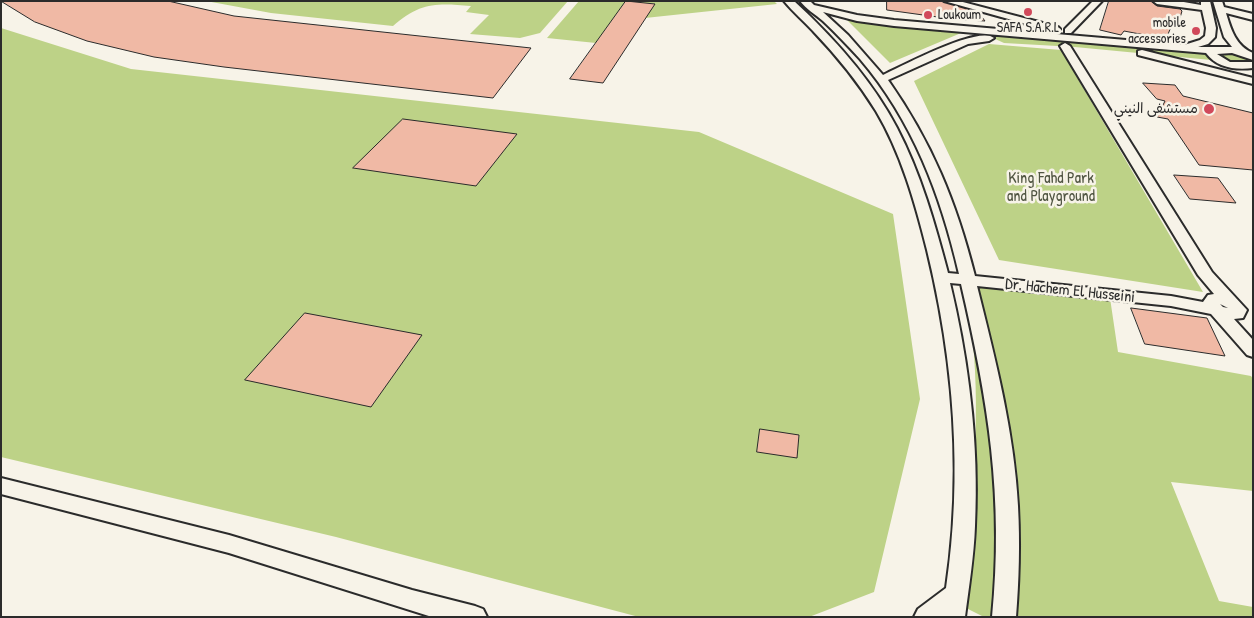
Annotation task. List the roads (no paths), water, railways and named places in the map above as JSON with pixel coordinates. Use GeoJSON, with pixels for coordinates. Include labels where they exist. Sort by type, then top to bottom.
{"type":"FeatureCollection","features":[{"type":"Feature","properties":{"kind":"street"},"geometry":{"type":"LineString","coordinates":[[788,1],[847,62],[884,114],[916,185],[942,277],[961,391],[966,463],[965,513],[953,617]]}},
{"type":"Feature","properties":{"kind":"street"},"geometry":{"type":"LineString","coordinates":[[948,1],[1050,32],[1106,41],[1177,48],[1218,58],[1238,66],[1253,65]]}},
{"type":"Feature","properties":{"kind":"street"},"geometry":{"type":"LineString","coordinates":[[1068,31],[1098,1]]}},
{"type":"Feature","properties":{"kind":"street"},"geometry":{"type":"LineString","coordinates":[[1157,1],[1205,5],[1211,28],[1210,38],[1204,42],[1177,48]]}},
{"type":"Feature","properties":{"kind":"street"},"geometry":{"type":"LineString","coordinates":[[807,3],[873,21],[1065,46],[1218,58],[1253,80]]}},
{"type":"Feature","properties":{"kind":"street"},"geometry":{"type":"LineString","coordinates":[[807,3],[843,36],[882,79],[918,138],[937,176],[968,280],[994,389],[1005,459],[1008,502],[1008,558],[1004,617]]}},
{"type":"Feature","properties":{"kind":"street"},"geometry":{"type":"LineString","coordinates":[[1218,5],[1253,17]]}},
{"type":"Feature","properties":{"kind":"street"},"geometry":{"type":"LineString","coordinates":[[1218,5],[1232,41],[1248,54]]}},
{"type":"Feature","properties":{"kind":"street"},"geometry":{"type":"LineString","coordinates":[[882,79],[984,34],[1068,31],[1106,41]]}},
{"type":"Feature","properties":{"kind":"street"},"geometry":{"type":"LineString","coordinates":[[1065,46],[1206,275],[1231,307],[1253,350]]}},
{"type":"Feature","properties":{"kind":"street"},"geometry":{"type":"LineString","coordinates":[[1218,58],[1222,50],[1248,54]]}},
{"type":"Feature","properties":{"kind":"street"},"geometry":{"type":"LineString","coordinates":[[1142,53],[1253,80]]}},
{"type":"Feature","properties":{"kind":"street"},"geometry":{"type":"LineString","coordinates":[[942,277],[968,280]]}},
{"type":"Feature","properties":{"kind":"street","name":"Dr. Hachem El Husseini"},"geometry":{"type":"LineString","coordinates":[[968,280],[1231,307]]}},
{"type":"Feature","properties":{"kind":"street"},"geometry":{"type":"LineString","coordinates":[[1,486],[229,544],[412,601],[474,617]]}},
{"type":"Feature","properties":{"kind":"street"},"geometry":{"type":"LineString","coordinates":[[926,617],[956,594]]}},
{"type":"Feature","properties":{"kind":"place","name":"SAFA S.A.R.L"},"geometry":{"type":"Point","coordinates":[1028,12]}},
{"type":"Feature","properties":{"kind":"place","name":"Loukoum"},"geometry":{"type":"Point","coordinates":[928,15]}},
{"type":"Feature","properties":{"kind":"place","name":"mobile accessories"},"geometry":{"type":"Point","coordinates":[1196,31]}},
{"type":"Feature","properties":{"kind":"place","name":"مستشفى النيني"},"geometry":{"type":"Point","coordinates":[1209,109]}},
{"type":"Feature","properties":{"kind":"park label","name":"King Fahd Park and Playground"},"geometry":{"type":"Point","coordinates":[1051,188]}}]}
